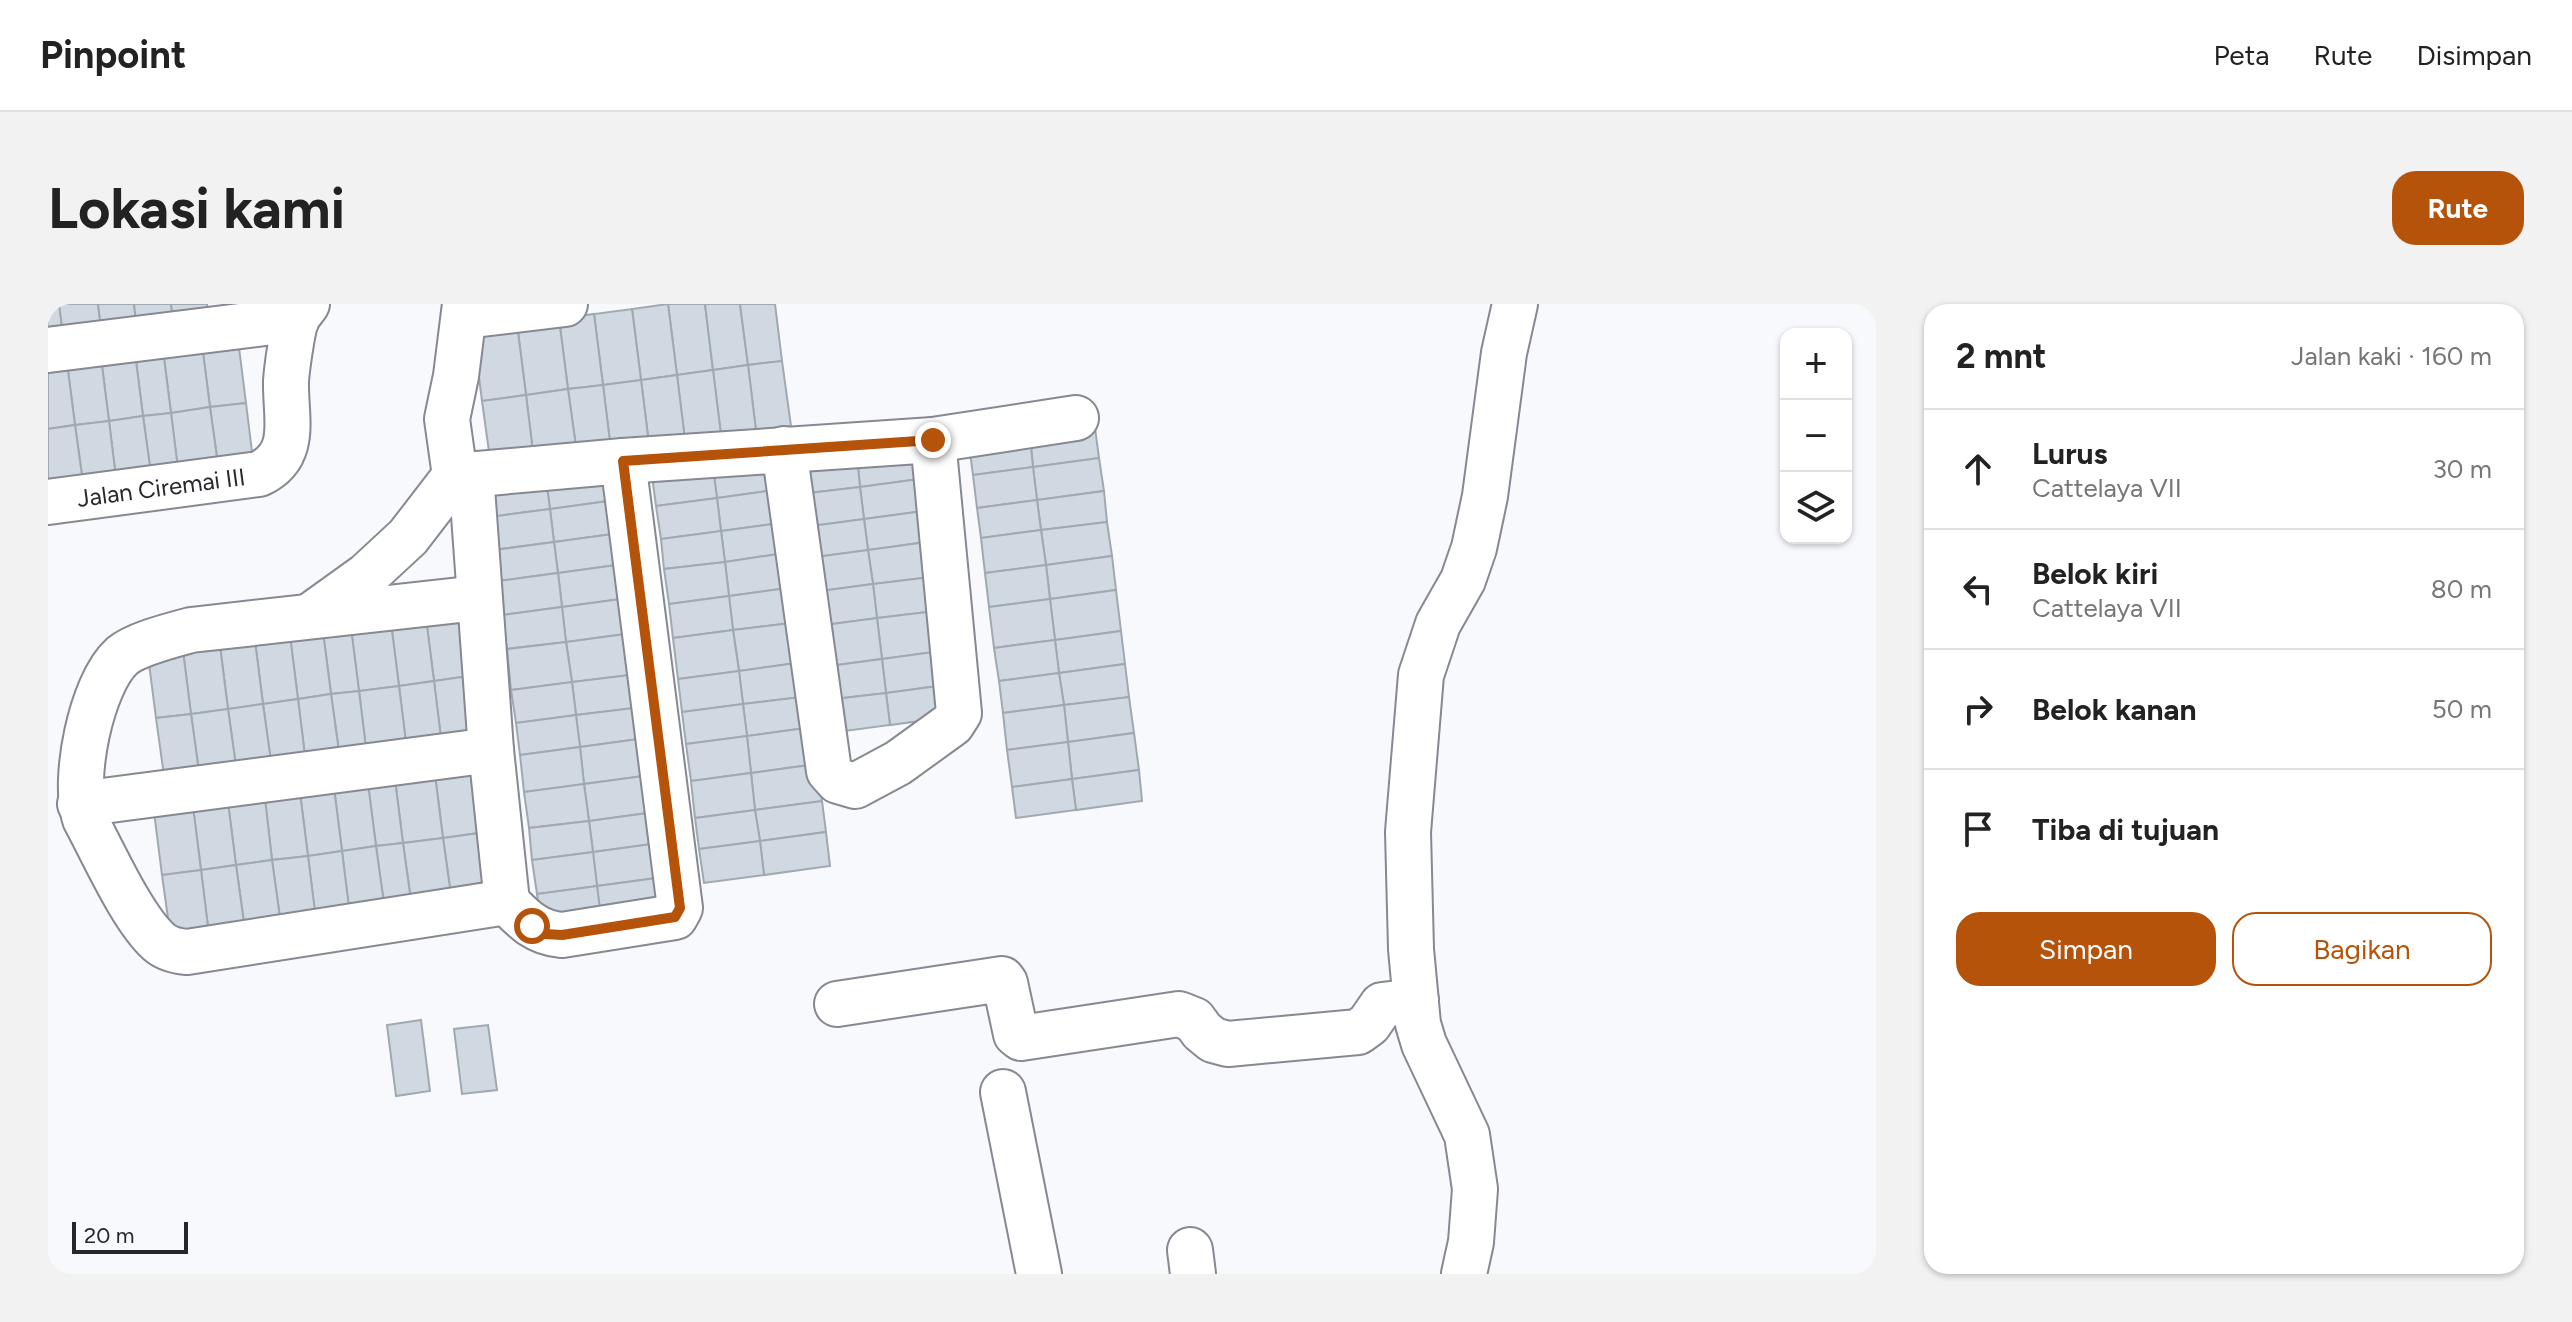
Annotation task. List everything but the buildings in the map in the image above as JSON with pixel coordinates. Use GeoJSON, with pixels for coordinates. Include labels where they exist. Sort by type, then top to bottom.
{"type":"FeatureCollection","features":[{"type":"Feature","properties":{"kind":"street"},"geometry":{"type":"LineString","coordinates":[[565,304],[465,310],[447,419],[463,475],[507,902],[545,934],[562,935],[675,917],[680,908],[623,461]]}},
{"type":"Feature","properties":{"kind":"street"},"geometry":{"type":"LineString","coordinates":[[1464,1274],[1471,1242],[1475,1189],[1467,1135],[1424,1044],[1418,1024],[1411,949],[1408,832],[1421,675],[1438,624],[1463,580],[1474,548],[1485,496],[1504,353],[1515,304]]}},
{"type":"Feature","properties":{"kind":"street"},"geometry":{"type":"LineString","coordinates":[[48,350],[302,312]]}},
{"type":"Feature","properties":{"kind":"street","name":"Jalan Ciremai III"},"geometry":{"type":"LineString","coordinates":[[48,502],[259,474],[272,468],[281,457],[288,438],[286,379],[302,312]]}},
{"type":"Feature","properties":{"kind":"street"},"geometry":{"type":"LineString","coordinates":[[306,618],[367,575],[408,537],[463,475],[933,440],[1076,418]]}},
{"type":"Feature","properties":{"kind":"street"},"geometry":{"type":"LineString","coordinates":[[784,449],[829,771],[838,781],[855,786],[898,763],[952,724],[959,713],[933,440]]}},
{"type":"Feature","properties":{"kind":"street"},"geometry":{"type":"LineString","coordinates":[[478,598],[191,630],[161,638],[123,655],[105,679],[94,710],[85,748],[80,804],[85,819],[137,914],[158,941],[171,950],[187,952],[507,902]]}},
{"type":"Feature","properties":{"kind":"street"},"geometry":{"type":"LineString","coordinates":[[80,804],[491,750]]}},
{"type":"Feature","properties":{"kind":"street"},"geometry":{"type":"LineString","coordinates":[[837,1004],[1002,979],[1016,1034],[1021,1038],[1179,1014],[1194,1020],[1213,1040],[1228,1044],[1358,1032],[1369,1024],[1382,1005],[1416,1001]]}},
{"type":"Feature","properties":{"kind":"street"},"geometry":{"type":"LineString","coordinates":[[1003,1092],[1039,1274]]}},
{"type":"Feature","properties":{"kind":"route"},"geometry":{"type":"LineString","coordinates":[[532,926],[545,934],[562,935],[675,917],[680,908],[623,461],[933,440]]}}]}
